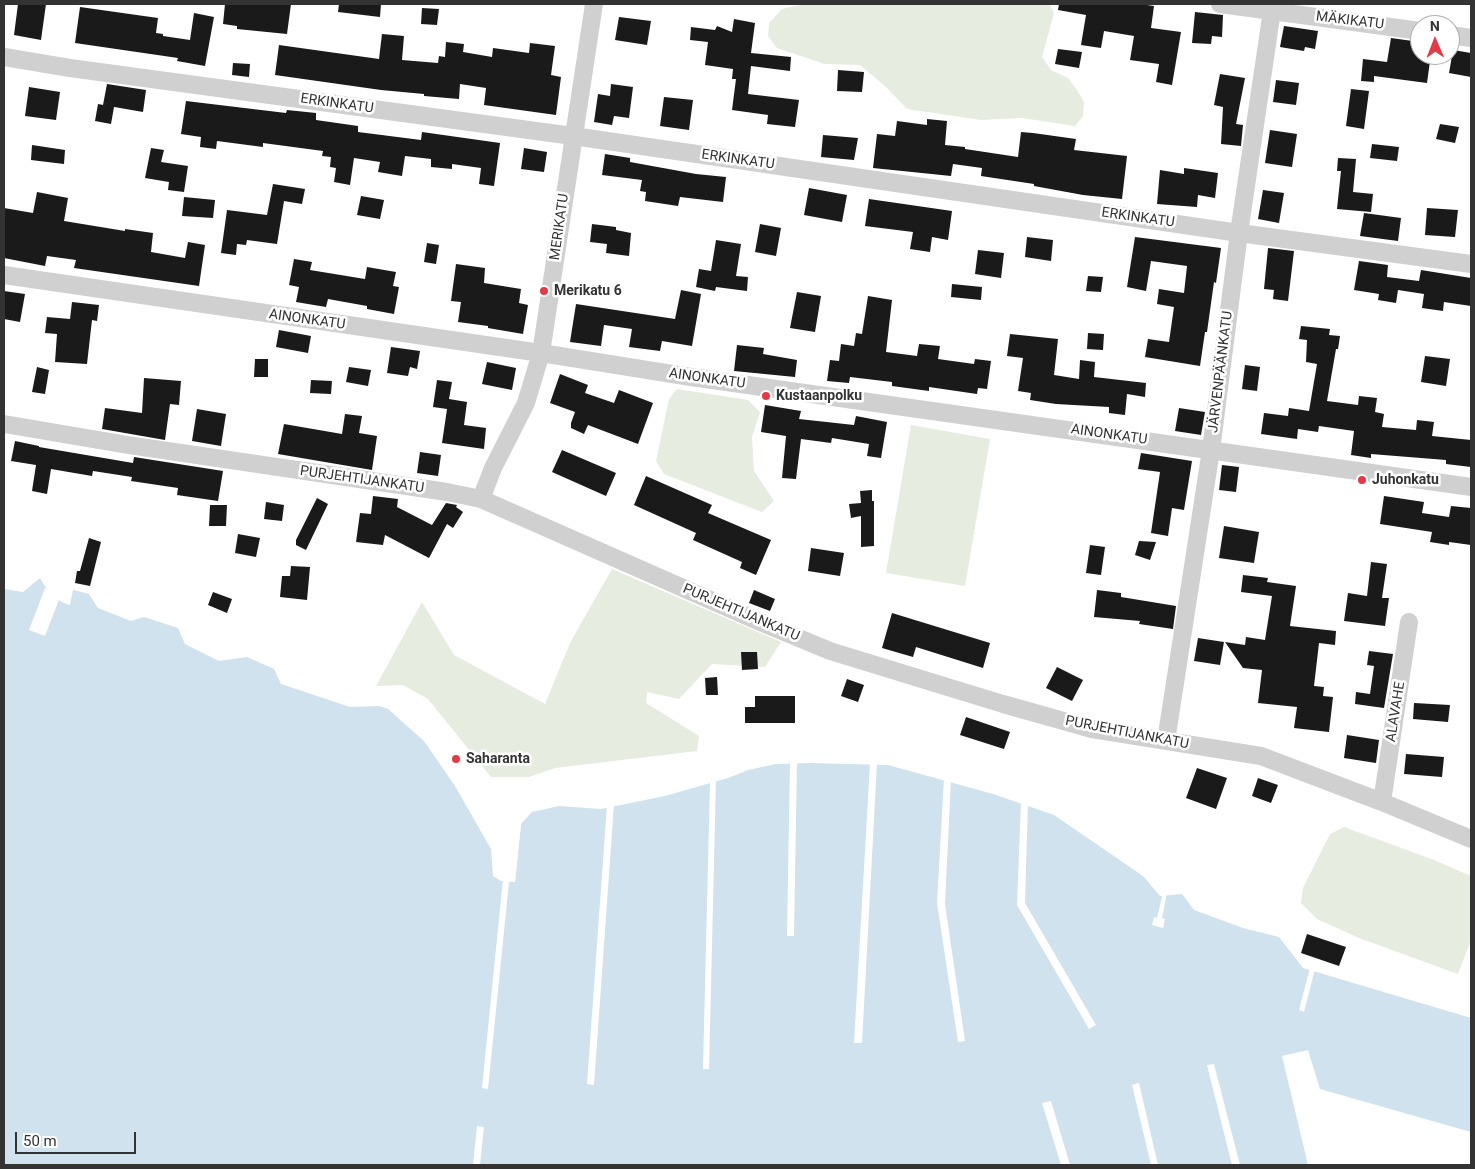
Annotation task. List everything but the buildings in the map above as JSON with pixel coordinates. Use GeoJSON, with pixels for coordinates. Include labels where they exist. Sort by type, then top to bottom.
{"type":"FeatureCollection","features":[{"type":"Feature","properties":{"kind":"street","name":"MERIKATU"},"geometry":{"type":"LineString","coordinates":[[481,499],[493,468],[526,402],[541,354],[594,4]]}},
{"type":"Feature","properties":{"kind":"street","name":"MÄKIKATU"},"geometry":{"type":"LineString","coordinates":[[1220,4],[1272,8],[1410,29]]}},
{"type":"Feature","properties":{"kind":"street","name":"JÄRVENPÄÄNKATU"},"geometry":{"type":"LineString","coordinates":[[1166,741],[1211,450],[1239,233],[1272,8]]}},
{"type":"Feature","properties":{"kind":"street","name":"ERKINKATU"},"geometry":{"type":"LineString","coordinates":[[4,57],[90,71],[573,136],[1239,233],[1471,264]]}},
{"type":"Feature","properties":{"kind":"street","name":"AINONKATU"},"geometry":{"type":"LineString","coordinates":[[4,275],[700,378],[1471,487]]}},
{"type":"Feature","properties":{"kind":"street","name":"PURJEHTIJANKATU"},"geometry":{"type":"LineString","coordinates":[[4,424],[148,448],[447,492],[481,499],[740,613],[830,650],[1003,704],[1092,729],[1261,756],[1382,802],[1471,839]]}},
{"type":"Feature","properties":{"kind":"street","name":"ALAVAHE"},"geometry":{"type":"LineString","coordinates":[[1382,802],[1409,622]]}},
{"type":"Feature","properties":{"kind":"shaded area"},"geometry":{"type":"Polygon","coordinates":[[[805,4],[1049,4],[1054,13],[1042,57],[1051,70],[1068,78],[1077,90],[1084,102],[1083,116],[1075,126],[1022,118],[981,120],[907,109],[885,86],[860,65],[825,64],[777,48],[768,36],[769,23],[782,9],[805,4]]]}},
{"type":"Feature","properties":{"kind":"shaded area"},"geometry":{"type":"Polygon","coordinates":[[[677,389],[748,400],[760,412],[752,437],[754,471],[774,501],[762,512],[664,474],[656,461],[669,399],[677,389]]]}},
{"type":"Feature","properties":{"kind":"shaded area"},"geometry":{"type":"Polygon","coordinates":[[[911,425],[990,439],[965,586],[886,573],[911,425]]]}},
{"type":"Feature","properties":{"kind":"shaded area"},"geometry":{"type":"Polygon","coordinates":[[[612,569],[781,642],[765,667],[712,664],[679,699],[647,692],[646,703],[699,736],[697,751],[555,768],[529,777],[491,777],[428,699],[403,685],[376,686],[422,602],[454,655],[545,704],[571,641],[612,569]]]}},
{"type":"Feature","properties":{"kind":"shaded area"},"geometry":{"type":"Polygon","coordinates":[[[1344,827],[1434,860],[1471,876],[1471,940],[1458,974],[1359,938],[1317,919],[1301,903],[1303,888],[1330,834],[1344,827]]]}},
{"type":"Feature","properties":{"kind":"water"},"geometry":{"type":"Polygon","coordinates":[[[40,578],[52,595],[70,605],[73,590],[89,594],[98,608],[131,621],[144,617],[178,628],[185,644],[219,661],[247,657],[274,669],[281,684],[350,707],[379,706],[388,709],[424,741],[455,786],[491,849],[493,876],[501,881],[515,882],[521,824],[532,812],[559,806],[601,809],[665,796],[728,778],[748,770],[776,764],[888,765],[993,794],[1054,815],[1143,876],[1160,896],[1182,894],[1194,910],[1243,928],[1279,937],[1303,968],[1471,1018],[1471,1132],[1320,1089],[1308,1050],[1282,1056],[1308,1165],[4,1165],[4,589],[23,592],[40,578]]]}},
{"type":"Feature","properties":{"kind":"pier"},"geometry":{"type":"Polygon","coordinates":[[[45,588],[53,591],[60,597],[45,636],[29,630],[45,588]]]}},
{"type":"Feature","properties":{"kind":"pier"},"geometry":{"type":"Polygon","coordinates":[[[790,761],[797,761],[794,936],[787,936],[790,761]]]}},
{"type":"Feature","properties":{"kind":"pier"},"geometry":{"type":"Polygon","coordinates":[[[870,763],[877,763],[862,1043],[854,1043],[870,763]]]}},
{"type":"Feature","properties":{"kind":"pier"},"geometry":{"type":"Polygon","coordinates":[[[944,778],[951,780],[945,904],[965,1041],[958,1042],[937,903],[944,778]]]}},
{"type":"Feature","properties":{"kind":"pier"},"geometry":{"type":"Polygon","coordinates":[[[716,779],[709,1069],[703,1069],[710,781],[716,779]]]}},
{"type":"Feature","properties":{"kind":"pier"},"geometry":{"type":"Polygon","coordinates":[[[1021,801],[1028,803],[1025,903],[1096,1025],[1089,1029],[1017,905],[1021,801]]]}},
{"type":"Feature","properties":{"kind":"pier"},"geometry":{"type":"Polygon","coordinates":[[[614,804],[594,1085],[587,1084],[607,805],[614,804]]]}},
{"type":"Feature","properties":{"kind":"pier"},"geometry":{"type":"Polygon","coordinates":[[[519,824],[521,824],[515,882],[509,882],[488,1089],[482,1088],[503,879],[513,879],[519,824]]]}},
{"type":"Feature","properties":{"kind":"pier"},"geometry":{"type":"Polygon","coordinates":[[[1163,893],[1167,893],[1162,918],[1165,919],[1163,928],[1152,925],[1154,917],[1157,918],[1163,893]]]}},
{"type":"Feature","properties":{"kind":"pier"},"geometry":{"type":"Polygon","coordinates":[[[1310,968],[1315,969],[1304,1012],[1299,1010],[1310,968]]]}},
{"type":"Feature","properties":{"kind":"pier"},"geometry":{"type":"Polygon","coordinates":[[[1214,1064],[1240,1165],[1232,1165],[1207,1065],[1214,1064]]]}},
{"type":"Feature","properties":{"kind":"pier"},"geometry":{"type":"Polygon","coordinates":[[[1139,1083],[1158,1165],[1151,1165],[1132,1085],[1139,1083]]]}},
{"type":"Feature","properties":{"kind":"pier"},"geometry":{"type":"Polygon","coordinates":[[[1051,1101],[1070,1165],[1061,1165],[1042,1103],[1051,1101]]]}},
{"type":"Feature","properties":{"kind":"pier"},"geometry":{"type":"Polygon","coordinates":[[[477,1126],[484,1127],[480,1165],[473,1165],[477,1126]]]}},
{"type":"Feature","properties":{"kind":"place","name":"Merikatu 6"},"geometry":{"type":"Point","coordinates":[544,291]}},
{"type":"Feature","properties":{"kind":"place","name":"Kustaanpolku"},"geometry":{"type":"Point","coordinates":[766,396]}},
{"type":"Feature","properties":{"kind":"place","name":"Juhonkatu"},"geometry":{"type":"Point","coordinates":[1362,480]}},
{"type":"Feature","properties":{"kind":"place","name":"Saharanta"},"geometry":{"type":"Point","coordinates":[456,759]}}]}
